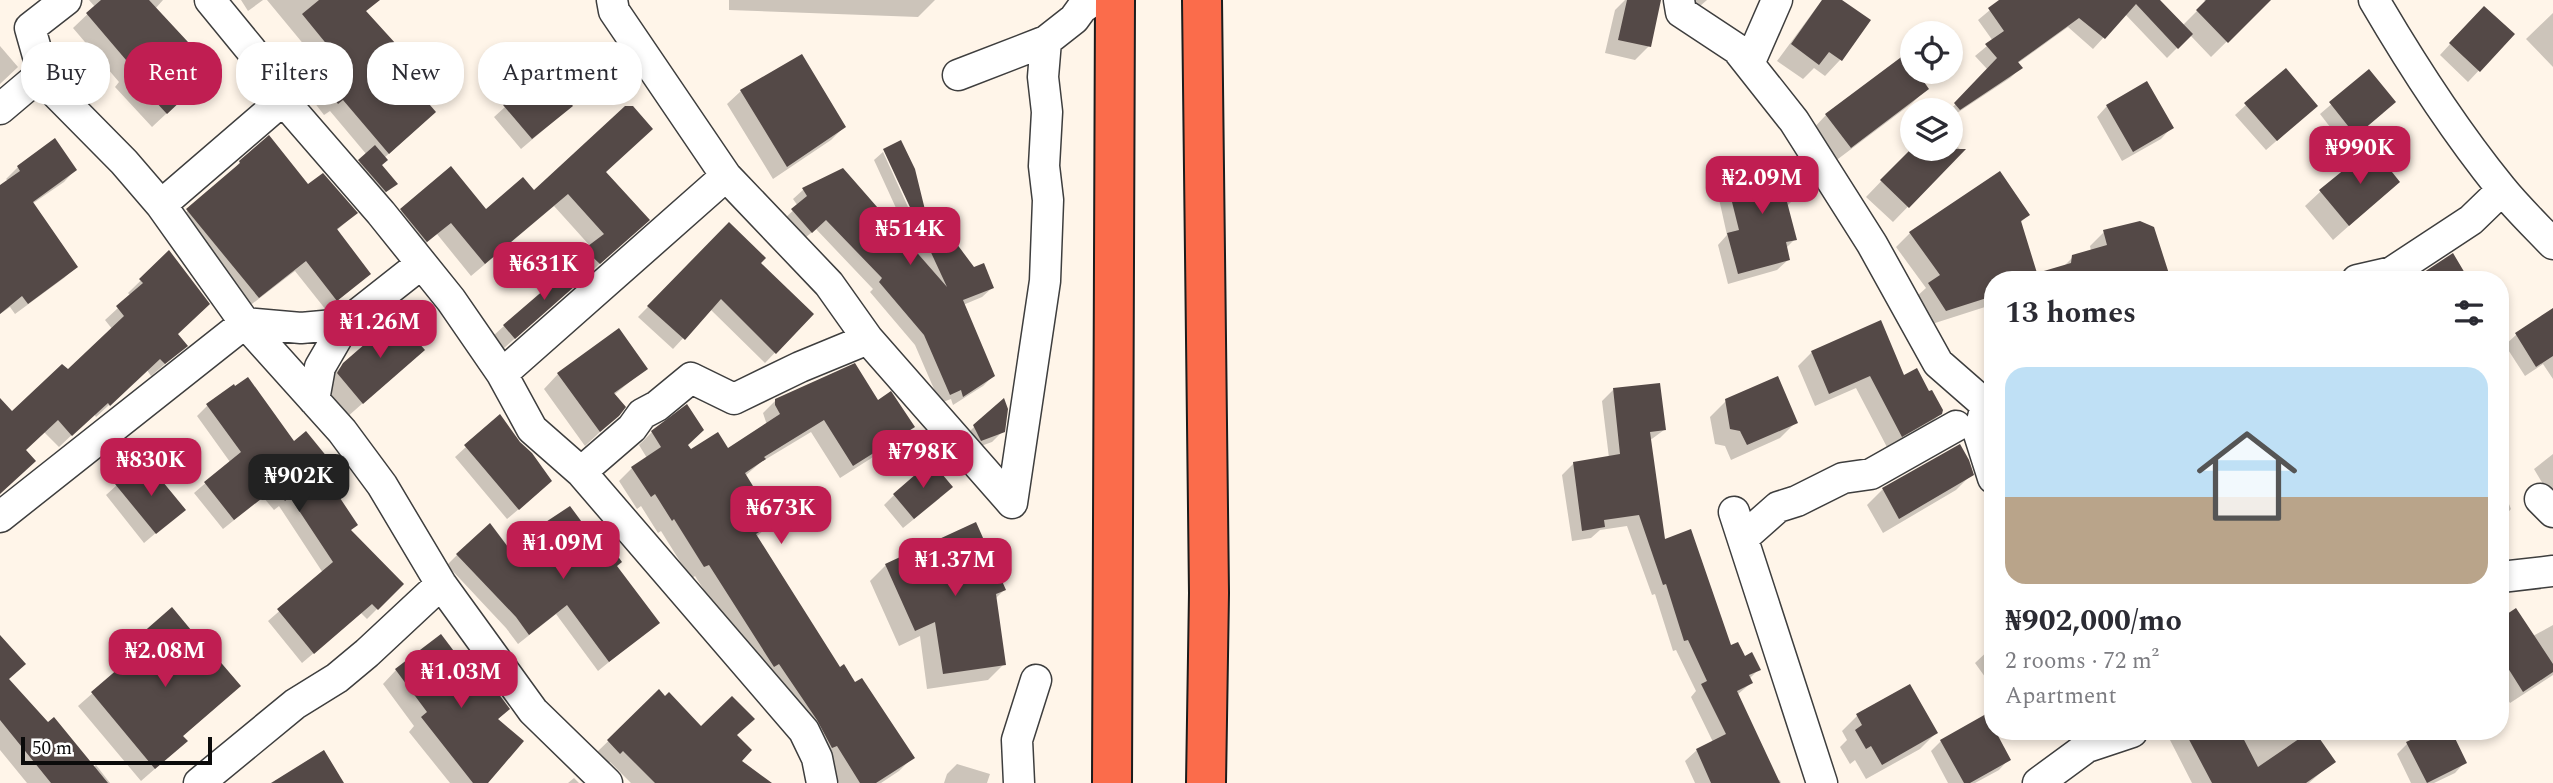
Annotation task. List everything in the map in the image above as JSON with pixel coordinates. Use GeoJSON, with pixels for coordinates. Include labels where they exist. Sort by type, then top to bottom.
{"type":"FeatureCollection","features":[{"type":"Feature","properties":{"kind":"highway"},"geometry":{"type":"LineString","coordinates":[[1202,0],[1209,593],[1206,783]]}},
{"type":"Feature","properties":{"kind":"highway"},"geometry":{"type":"LineString","coordinates":[[1112,783],[1115,2]]}},
{"type":"Feature","properties":{"kind":"street"},"geometry":{"type":"LineString","coordinates":[[34,42],[30,28],[66,0]]}},
{"type":"Feature","properties":{"kind":"street"},"geometry":{"type":"LineString","coordinates":[[210,0],[244,42]]}},
{"type":"Feature","properties":{"kind":"street"},"geometry":{"type":"LineString","coordinates":[[612,0],[614,11],[726,176],[828,284],[868,339],[1012,503],[1045,281],[1048,200],[1044,166],[1047,112],[1043,78],[1046,41]]}},
{"type":"Feature","properties":{"kind":"street"},"geometry":{"type":"LineString","coordinates":[[958,75],[1046,41],[1094,0],[1115,2]]}},
{"type":"Feature","properties":{"kind":"street"},"geometry":{"type":"LineString","coordinates":[[1679,0],[1681,12],[1737,49],[1794,121],[1871,244],[1938,363],[1984,399]]}},
{"type":"Feature","properties":{"kind":"street"},"geometry":{"type":"LineString","coordinates":[[1749,64],[1777,0]]}},
{"type":"Feature","properties":{"kind":"street"},"geometry":{"type":"LineString","coordinates":[[2374,0],[2406,55],[2502,190],[2553,244]]}},
{"type":"Feature","properties":{"kind":"street"},"geometry":{"type":"LineString","coordinates":[[0,109],[21,91]]}},
{"type":"Feature","properties":{"kind":"street"},"geometry":{"type":"LineString","coordinates":[[68,105],[124,162],[161,205],[246,323],[342,431],[382,485],[441,583],[533,711],[607,783]]}},
{"type":"Feature","properties":{"kind":"street"},"geometry":{"type":"LineString","coordinates":[[161,205],[277,105]]}},
{"type":"Feature","properties":{"kind":"street"},"geometry":{"type":"LineString","coordinates":[[287,105],[381,213],[450,300],[502,374],[532,429],[580,472],[804,731],[817,758],[822,783]]}},
{"type":"Feature","properties":{"kind":"street"},"geometry":{"type":"LineString","coordinates":[[502,374],[726,176]]}},
{"type":"Feature","properties":{"kind":"street"},"geometry":{"type":"LineString","coordinates":[[2394,271],[2471,220],[2502,190]]}},
{"type":"Feature","properties":{"kind":"street"},"geometry":{"type":"LineString","coordinates":[[314,400],[320,367],[345,324],[421,264]]}},
{"type":"Feature","properties":{"kind":"street"},"geometry":{"type":"LineString","coordinates":[[0,517],[246,323],[301,328],[345,324]]}},
{"type":"Feature","properties":{"kind":"street"},"geometry":{"type":"LineString","coordinates":[[580,472],[632,428],[642,415],[691,378],[734,399],[800,367],[868,339]]}},
{"type":"Feature","properties":{"kind":"street"},"geometry":{"type":"LineString","coordinates":[[1984,420],[1979,434],[1984,450]]}},
{"type":"Feature","properties":{"kind":"street"},"geometry":{"type":"LineString","coordinates":[[1822,783],[1739,525],[1843,478],[1871,474],[1956,426]]}},
{"type":"Feature","properties":{"kind":"street"},"geometry":{"type":"LineString","coordinates":[[2509,576],[2553,571]]}},
{"type":"Feature","properties":{"kind":"street"},"geometry":{"type":"LineString","coordinates":[[199,783],[295,704],[337,678],[441,583]]}},
{"type":"Feature","properties":{"kind":"street"},"geometry":{"type":"LineString","coordinates":[[1019,783],[1017,740],[1036,680]]}},
{"type":"Feature","properties":{"kind":"street"},"geometry":{"type":"LineString","coordinates":[[2038,783],[2087,747],[2108,740]]}},
{"type":"Feature","properties":{"kind":"building"},"geometry":{"type":"Polygon","coordinates":[[[101,0],[149,0],[188,42],[124,42],[124,58],[86,13],[101,0]]]}},
{"type":"Feature","properties":{"kind":"building"},"geometry":{"type":"Polygon","coordinates":[[[319,0],[380,0],[366,11],[394,42],[367,42],[367,105],[430,105],[436,112],[389,154],[347,105],[353,105],[353,42],[325,42],[302,14],[319,0]]]}},
{"type":"Feature","properties":{"kind":"building"},"geometry":{"type":"Polygon","coordinates":[[[1627,0],[1661,0],[1651,47],[1618,40],[1627,0]]]}},
{"type":"Feature","properties":{"kind":"building"},"geometry":{"type":"Polygon","coordinates":[[[1822,0],[1842,0],[1871,20],[1842,61],[1829,52],[1819,65],[1791,44],[1822,0]]]}},
{"type":"Feature","properties":{"kind":"building"},"geometry":{"type":"Polygon","coordinates":[[[1999,0],[2160,0],[2193,34],[2178,49],[2136,4],[2105,39],[2079,18],[2018,62],[2023,68],[1963,108],[1963,98],[1959,98],[1997,58],[1985,44],[2004,31],[1988,8],[1999,0]]]}},
{"type":"Feature","properties":{"kind":"building"},"geometry":{"type":"Polygon","coordinates":[[[2206,0],[2271,0],[2228,43],[2196,10],[2206,0]]]}},
{"type":"Feature","properties":{"kind":"building"},"geometry":{"type":"Polygon","coordinates":[[[2484,6],[2515,34],[2480,72],[2449,43],[2484,6]]]}},
{"type":"Feature","properties":{"kind":"building"},"geometry":{"type":"Polygon","coordinates":[[[802,54],[846,127],[787,167],[740,90],[802,54]]]}},
{"type":"Feature","properties":{"kind":"building"},"geometry":{"type":"Polygon","coordinates":[[[1900,58],[1900,84],[1925,84],[1929,89],[1917,98],[1900,98],[1900,111],[1851,148],[1825,114],[1900,58]]]}},
{"type":"Feature","properties":{"kind":"building"},"geometry":{"type":"Polygon","coordinates":[[[2286,68],[2318,106],[2277,141],[2244,103],[2286,68]]]}},
{"type":"Feature","properties":{"kind":"building"},"geometry":{"type":"Polygon","coordinates":[[[2369,69],[2396,102],[2356,136],[2329,102],[2369,69]]]}},
{"type":"Feature","properties":{"kind":"building"},"geometry":{"type":"Polygon","coordinates":[[[2147,81],[2174,128],[2133,152],[2106,105],[2147,81]]]}},
{"type":"Feature","properties":{"kind":"building"},"geometry":{"type":"Polygon","coordinates":[[[159,105],[177,105],[167,114],[159,105]]]}},
{"type":"Feature","properties":{"kind":"building"},"geometry":{"type":"Polygon","coordinates":[[[503,105],[573,106],[532,139],[503,105]]]}},
{"type":"Feature","properties":{"kind":"building"},"geometry":{"type":"Polygon","coordinates":[[[625,106],[633,106],[653,129],[606,172],[650,220],[600,264],[584,249],[604,234],[568,194],[485,264],[451,223],[427,242],[400,209],[451,166],[486,209],[523,177],[534,190],[625,106]]]}},
{"type":"Feature","properties":{"kind":"building"},"geometry":{"type":"Polygon","coordinates":[[[269,135],[308,184],[323,173],[358,213],[337,229],[371,274],[337,301],[306,261],[259,298],[186,209],[269,135]]]}},
{"type":"Feature","properties":{"kind":"building"},"geometry":{"type":"Polygon","coordinates":[[[55,138],[77,170],[33,202],[78,267],[28,304],[22,296],[0,314],[0,185],[20,171],[17,166],[55,138]]]}},
{"type":"Feature","properties":{"kind":"building"},"geometry":{"type":"Polygon","coordinates":[[[901,140],[915,169],[927,218],[936,216],[974,267],[984,263],[994,288],[963,300],[995,376],[963,397],[961,390],[950,395],[924,335],[879,282],[882,278],[826,220],[812,233],[791,209],[807,196],[802,188],[843,168],[947,287],[883,149],[901,140]]]}},
{"type":"Feature","properties":{"kind":"building"},"geometry":{"type":"Polygon","coordinates":[[[375,145],[388,160],[382,165],[398,184],[386,192],[358,160],[375,145]]]}},
{"type":"Feature","properties":{"kind":"building"},"geometry":{"type":"Polygon","coordinates":[[[2372,147],[2400,182],[2349,226],[2319,190],[2372,147]]]}},
{"type":"Feature","properties":{"kind":"building"},"geometry":{"type":"Polygon","coordinates":[[[1785,158],[1796,200],[1787,202],[1797,240],[1786,242],[1790,260],[1738,274],[1727,233],[1739,230],[1728,186],[1758,164],[1785,158]]]}},
{"type":"Feature","properties":{"kind":"building"},"geometry":{"type":"Polygon","coordinates":[[[1900,160],[1954,161],[1909,208],[1880,180],[1900,160]]]}},
{"type":"Feature","properties":{"kind":"building"},"geometry":{"type":"Polygon","coordinates":[[[2000,171],[2030,215],[2021,221],[2036,271],[1984,271],[1984,299],[1946,311],[1928,283],[1940,275],[1909,232],[2000,171]]]}},
{"type":"Feature","properties":{"kind":"building"},"geometry":{"type":"Polygon","coordinates":[[[2140,221],[2154,227],[2168,271],[2044,271],[2071,263],[2072,255],[2107,245],[2103,230],[2140,221]]]}},
{"type":"Feature","properties":{"kind":"building"},"geometry":{"type":"Polygon","coordinates":[[[729,222],[766,258],[761,263],[814,314],[776,354],[721,299],[685,340],[647,306],[729,222]]]}},
{"type":"Feature","properties":{"kind":"building"},"geometry":{"type":"Polygon","coordinates":[[[169,250],[210,304],[178,334],[188,346],[165,364],[160,359],[110,406],[108,403],[72,436],[58,420],[26,450],[36,461],[0,494],[0,398],[12,411],[62,364],[68,369],[124,316],[116,306],[143,283],[139,279],[169,250]]]}},
{"type":"Feature","properties":{"kind":"building"},"geometry":{"type":"Polygon","coordinates":[[[2453,253],[2464,271],[2426,271],[2453,253]]]}},
{"type":"Feature","properties":{"kind":"building"},"geometry":{"type":"Polygon","coordinates":[[[574,264],[584,278],[515,339],[503,325],[574,264]]]}},
{"type":"Feature","properties":{"kind":"building"},"geometry":{"type":"Polygon","coordinates":[[[2553,308],[2553,356],[2536,367],[2515,333],[2553,308]]]}},
{"type":"Feature","properties":{"kind":"building"},"geometry":{"type":"Polygon","coordinates":[[[396,317],[425,350],[363,404],[337,373],[343,363],[396,317]]]}},
{"type":"Feature","properties":{"kind":"building"},"geometry":{"type":"Polygon","coordinates":[[[1881,320],[1904,375],[1917,368],[1943,410],[1942,414],[1902,437],[1870,376],[1829,394],[1811,351],[1881,320]]]}},
{"type":"Feature","properties":{"kind":"building"},"geometry":{"type":"Polygon","coordinates":[[[619,328],[648,369],[614,393],[626,407],[600,432],[557,373],[619,328]]]}},
{"type":"Feature","properties":{"kind":"building"},"geometry":{"type":"Polygon","coordinates":[[[855,363],[878,400],[891,391],[915,427],[853,466],[824,420],[764,457],[766,459],[745,473],[775,522],[756,534],[840,667],[844,664],[855,682],[862,678],[915,758],[876,783],[860,783],[837,746],[832,748],[817,720],[779,664],[774,667],[709,565],[704,567],[674,519],[672,521],[655,494],[651,497],[631,467],[661,447],[651,431],[687,404],[704,430],[688,445],[691,449],[718,432],[728,448],[780,414],[775,399],[855,363]]]}},
{"type":"Feature","properties":{"kind":"building"},"geometry":{"type":"Polygon","coordinates":[[[1778,376],[1798,423],[1747,445],[1740,431],[1730,429],[1725,399],[1778,376]]]}},
{"type":"Feature","properties":{"kind":"building"},"geometry":{"type":"Polygon","coordinates":[[[248,377],[294,441],[306,431],[332,463],[322,471],[358,525],[351,530],[404,584],[378,610],[372,604],[314,654],[277,609],[333,562],[290,497],[285,501],[275,488],[234,520],[204,482],[241,452],[206,404],[248,377]]]}},
{"type":"Feature","properties":{"kind":"building"},"geometry":{"type":"Polygon","coordinates":[[[1660,383],[1666,430],[1650,432],[1665,539],[1691,529],[1731,645],[1738,642],[1745,656],[1752,652],[1761,670],[1749,675],[1753,683],[1737,691],[1780,783],[1711,783],[1696,749],[1726,734],[1701,684],[1707,681],[1688,640],[1684,641],[1666,584],[1663,585],[1639,515],[1604,520],[1605,527],[1582,531],[1573,462],[1620,454],[1613,388],[1660,383]]]}},
{"type":"Feature","properties":{"kind":"building"},"geometry":{"type":"Polygon","coordinates":[[[1004,398],[1008,409],[1005,432],[981,441],[973,425],[1004,398]]]}},
{"type":"Feature","properties":{"kind":"building"},"geometry":{"type":"Polygon","coordinates":[[[500,414],[552,481],[519,510],[464,445],[500,414]]]}},
{"type":"Feature","properties":{"kind":"building"},"geometry":{"type":"Polygon","coordinates":[[[1960,444],[1974,475],[1899,519],[1882,488],[1960,444]]]}},
{"type":"Feature","properties":{"kind":"building"},"geometry":{"type":"Polygon","coordinates":[[[931,461],[953,487],[914,519],[893,494],[931,461]]]}},
{"type":"Feature","properties":{"kind":"building"},"geometry":{"type":"Polygon","coordinates":[[[149,465],[186,510],[156,534],[115,484],[131,471],[135,476],[149,465]]]}},
{"type":"Feature","properties":{"kind":"building"},"geometry":{"type":"Polygon","coordinates":[[[570,506],[590,533],[597,527],[622,562],[617,566],[660,623],[609,662],[567,605],[529,635],[516,617],[456,554],[490,523],[508,547],[570,506]]]}},
{"type":"Feature","properties":{"kind":"building"},"geometry":{"type":"Polygon","coordinates":[[[976,522],[1006,590],[996,594],[1006,665],[943,674],[935,622],[915,631],[885,564],[976,522]]]}},
{"type":"Feature","properties":{"kind":"building"},"geometry":{"type":"Polygon","coordinates":[[[172,607],[241,686],[183,736],[188,741],[155,769],[91,692],[147,644],[140,635],[172,607]]]}},
{"type":"Feature","properties":{"kind":"building"},"geometry":{"type":"Polygon","coordinates":[[[2516,608],[2553,664],[2553,672],[2523,692],[2509,670],[2509,613],[2516,608]]]}},
{"type":"Feature","properties":{"kind":"building"},"geometry":{"type":"Polygon","coordinates":[[[441,634],[472,675],[479,669],[498,693],[510,709],[498,719],[524,741],[488,783],[473,783],[421,717],[427,712],[395,669],[441,634]]]}},
{"type":"Feature","properties":{"kind":"building"},"geometry":{"type":"Polygon","coordinates":[[[0,635],[26,664],[9,679],[48,722],[54,717],[108,783],[51,783],[0,720],[0,635]]]}},
{"type":"Feature","properties":{"kind":"building"},"geometry":{"type":"Polygon","coordinates":[[[1910,684],[1938,733],[1882,765],[1871,746],[1866,749],[1855,730],[1862,725],[1856,714],[1910,684]]]}},
{"type":"Feature","properties":{"kind":"building"},"geometry":{"type":"Polygon","coordinates":[[[659,689],[665,696],[669,692],[701,726],[732,696],[755,719],[737,735],[752,750],[742,761],[772,783],[655,783],[623,751],[620,754],[607,740],[659,689]]]}},
{"type":"Feature","properties":{"kind":"building"},"geometry":{"type":"Polygon","coordinates":[[[1984,715],[1984,740],[2000,740],[2011,760],[1970,783],[1964,783],[1940,740],[1984,715]]]}},
{"type":"Feature","properties":{"kind":"building"},"geometry":{"type":"Polygon","coordinates":[[[2189,740],[2244,740],[2258,767],[2297,740],[2321,740],[2336,762],[2306,783],[2212,783],[2189,740]]]}},
{"type":"Feature","properties":{"kind":"building"},"geometry":{"type":"Polygon","coordinates":[[[2456,740],[2467,763],[2427,783],[2406,742],[2456,740]]]}},
{"type":"Feature","properties":{"kind":"building"},"geometry":{"type":"Polygon","coordinates":[[[324,750],[344,783],[271,783],[324,750]]]}}]}
